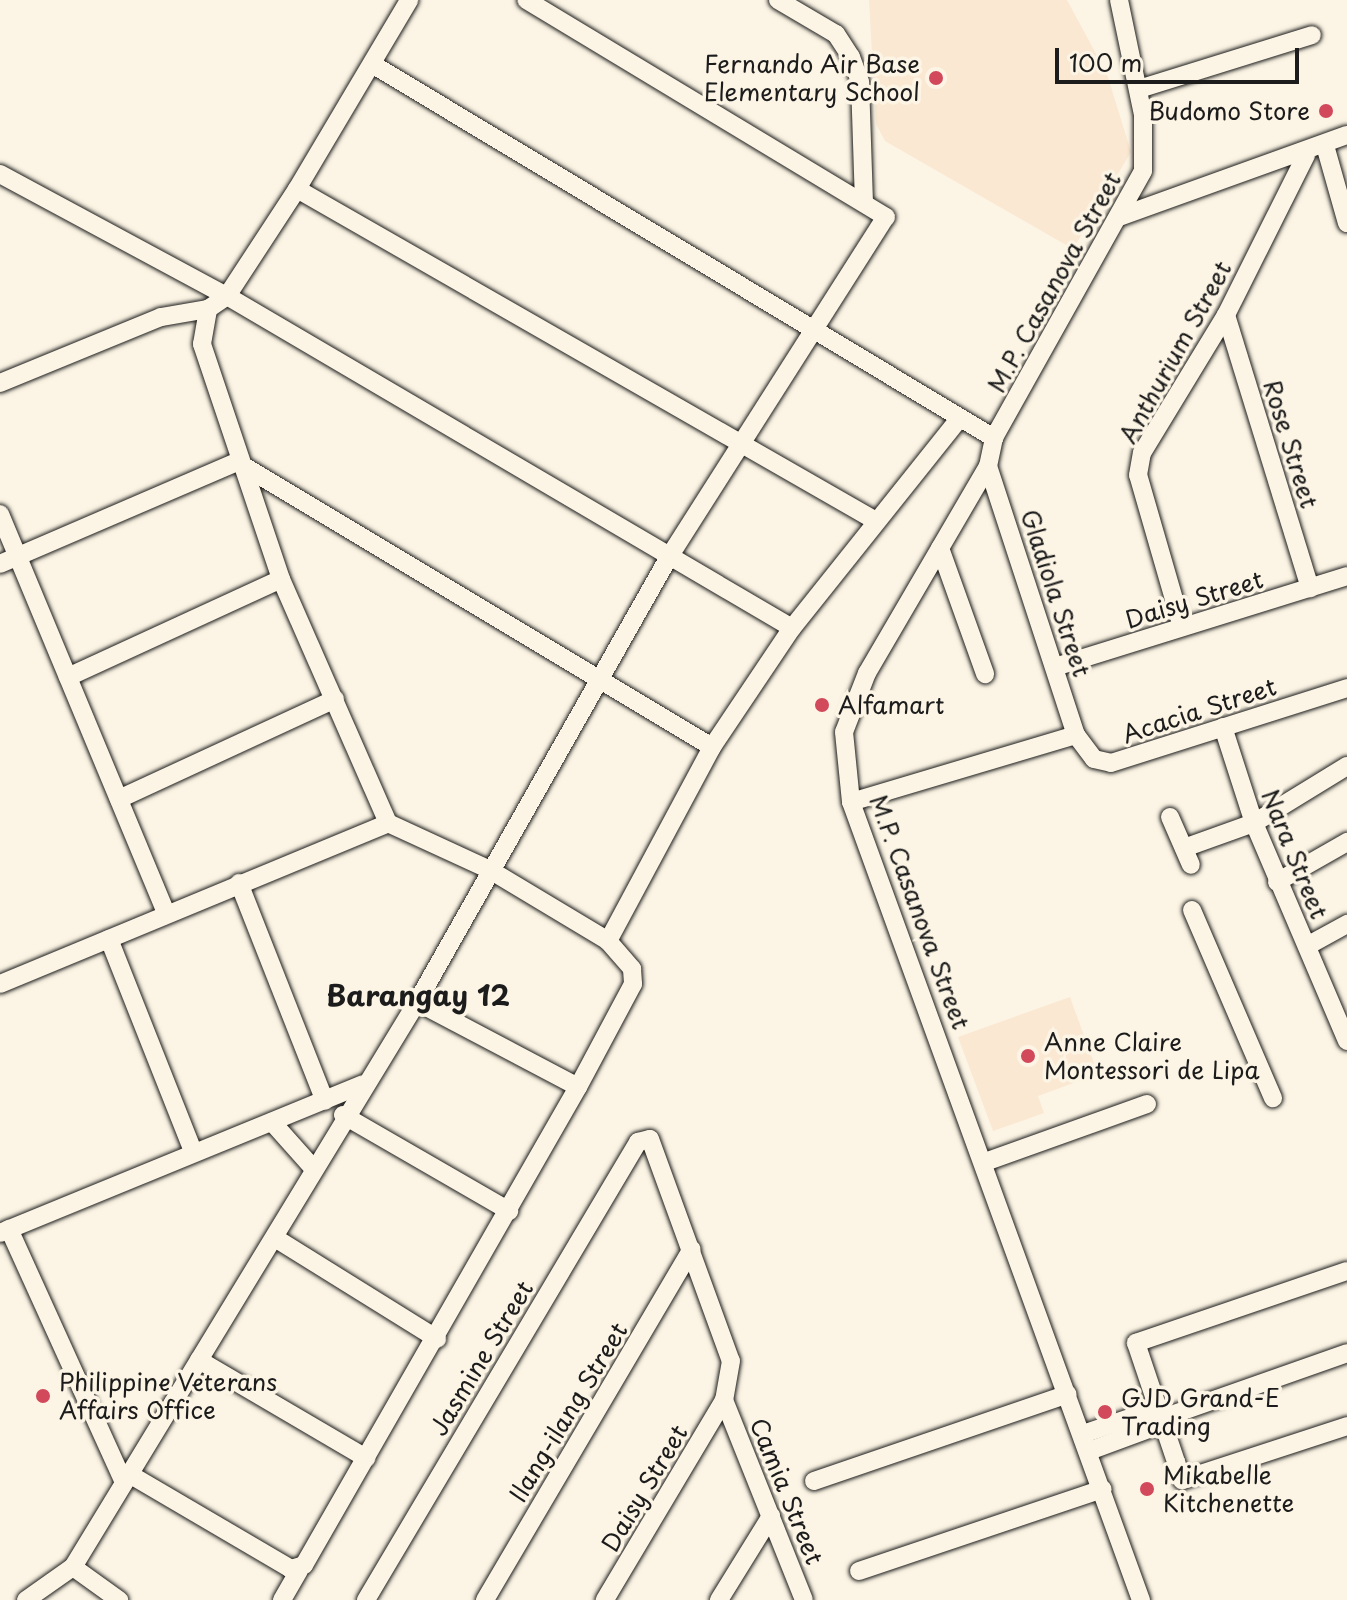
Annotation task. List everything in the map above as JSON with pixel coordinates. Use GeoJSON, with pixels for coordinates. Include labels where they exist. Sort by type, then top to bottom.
{"type":"FeatureCollection","features":[{"type":"Feature","properties":{"kind":"street"},"geometry":{"type":"LineString","coordinates":[[0,383],[161,317],[208,309],[227,296],[297,189],[409,0]]}},
{"type":"Feature","properties":{"kind":"street"},"geometry":{"type":"LineString","coordinates":[[26,1600],[43,1596],[73,1567],[275,1238],[343,1115],[417,1002],[669,557],[886,217],[526,0]]}},
{"type":"Feature","properties":{"kind":"street"},"geometry":{"type":"LineString","coordinates":[[778,0],[836,34],[851,57],[860,82],[864,203]]}},
{"type":"Feature","properties":{"kind":"street","name":"M.P. Casanova Street"},"geometry":{"type":"LineString","coordinates":[[1119,0],[1139,89],[1143,171],[994,438],[988,466],[849,709],[851,802],[985,1162],[1140,1600]]}},
{"type":"Feature","properties":{"kind":"street"},"geometry":{"type":"LineString","coordinates":[[1139,89],[1312,35]]}},
{"type":"Feature","properties":{"kind":"street"},"geometry":{"type":"LineString","coordinates":[[372,64],[811,331],[994,438]]}},
{"type":"Feature","properties":{"kind":"street"},"geometry":{"type":"LineString","coordinates":[[1119,217],[1326,149],[1347,135]]}},
{"type":"Feature","properties":{"kind":"street"},"geometry":{"type":"LineString","coordinates":[[1326,149],[1347,223]]}},
{"type":"Feature","properties":{"kind":"street","name":"Anthurium Street"},"geometry":{"type":"LineString","coordinates":[[1182,627],[1138,475],[1142,453],[1226,315],[1306,155]]}},
{"type":"Feature","properties":{"kind":"street"},"geometry":{"type":"LineString","coordinates":[[0,174],[227,296],[792,628]]}},
{"type":"Feature","properties":{"kind":"street"},"geometry":{"type":"LineString","coordinates":[[297,189],[876,521]]}},
{"type":"Feature","properties":{"kind":"street"},"geometry":{"type":"LineString","coordinates":[[208,309],[202,344],[237,462],[281,579],[388,823],[490,870],[608,941],[632,969],[633,984],[437,1339],[282,1600]]}},
{"type":"Feature","properties":{"kind":"street","name":"Rose Street"},"geometry":{"type":"LineString","coordinates":[[1226,315],[1310,588]]}},
{"type":"Feature","properties":{"kind":"street"},"geometry":{"type":"LineString","coordinates":[[608,941],[712,747],[792,628],[959,419]]}},
{"type":"Feature","properties":{"kind":"street"},"geometry":{"type":"LineString","coordinates":[[0,564],[237,462]]}},
{"type":"Feature","properties":{"kind":"street"},"geometry":{"type":"LineString","coordinates":[[237,462],[712,747]]}},
{"type":"Feature","properties":{"kind":"street","name":"Gladiola Street"},"geometry":{"type":"LineString","coordinates":[[988,466],[1076,735]]}},
{"type":"Feature","properties":{"kind":"street"},"geometry":{"type":"LineString","coordinates":[[0,514],[166,913]]}},
{"type":"Feature","properties":{"kind":"street"},"geometry":{"type":"LineString","coordinates":[[940,548],[985,674]]}},
{"type":"Feature","properties":{"kind":"street","name":"Daisy Street"},"geometry":{"type":"LineString","coordinates":[[1055,667],[1347,576]]}},
{"type":"Feature","properties":{"kind":"street"},"geometry":{"type":"LineString","coordinates":[[68,677],[281,579]]}},
{"type":"Feature","properties":{"kind":"street","name":"Acacia Street"},"geometry":{"type":"LineString","coordinates":[[1076,735],[1094,759],[1111,763],[1347,688]]}},
{"type":"Feature","properties":{"kind":"street"},"geometry":{"type":"LineString","coordinates":[[119,799],[335,699]]}},
{"type":"Feature","properties":{"kind":"street","name":"Nara Street"},"geometry":{"type":"LineString","coordinates":[[1223,727],[1277,882],[1342,1012],[1347,1041]]}},
{"type":"Feature","properties":{"kind":"street"},"geometry":{"type":"LineString","coordinates":[[851,802],[1076,735]]}},
{"type":"Feature","properties":{"kind":"street"},"geometry":{"type":"LineString","coordinates":[[1170,817],[1188,857],[1254,823],[1347,766]]}},
{"type":"Feature","properties":{"kind":"street"},"geometry":{"type":"LineString","coordinates":[[0,984],[388,823]]}},
{"type":"Feature","properties":{"kind":"street"},"geometry":{"type":"LineString","coordinates":[[1277,882],[1347,842]]}},
{"type":"Feature","properties":{"kind":"street"},"geometry":{"type":"LineString","coordinates":[[239,883],[325,1101]]}},
{"type":"Feature","properties":{"kind":"street"},"geometry":{"type":"LineString","coordinates":[[1192,910],[1273,1098]]}},
{"type":"Feature","properties":{"kind":"street"},"geometry":{"type":"LineString","coordinates":[[1307,946],[1347,924]]}},
{"type":"Feature","properties":{"kind":"street"},"geometry":{"type":"LineString","coordinates":[[109,939],[193,1151]]}},
{"type":"Feature","properties":{"kind":"street"},"geometry":{"type":"LineString","coordinates":[[417,1002],[578,1087]]}},
{"type":"Feature","properties":{"kind":"street"},"geometry":{"type":"LineString","coordinates":[[299,1570],[127,1478],[5,1231],[193,1151],[363,1084]]}},
{"type":"Feature","properties":{"kind":"street"},"geometry":{"type":"LineString","coordinates":[[985,1162],[1147,1104]]}},
{"type":"Feature","properties":{"kind":"street"},"geometry":{"type":"LineString","coordinates":[[343,1115],[509,1211]]}},
{"type":"Feature","properties":{"kind":"street"},"geometry":{"type":"LineString","coordinates":[[272,1122],[313,1168]]}},
{"type":"Feature","properties":{"kind":"street","name":"Jasmine Street"},"geometry":{"type":"LineString","coordinates":[[366,1600],[638,1142],[655,1143],[692,1249]]}},
{"type":"Feature","properties":{"kind":"street"},"geometry":{"type":"LineString","coordinates":[[275,1238],[437,1339]]}},
{"type":"Feature","properties":{"kind":"street"},"geometry":{"type":"LineString","coordinates":[[692,1249],[731,1361],[724,1400]]}},
{"type":"Feature","properties":{"kind":"street","name":"Ilang-ilang Street"},"geometry":{"type":"LineString","coordinates":[[485,1600],[692,1249]]}},
{"type":"Feature","properties":{"kind":"street"},"geometry":{"type":"LineString","coordinates":[[1347,1271],[1136,1343],[1182,1480],[1347,1426]]}},
{"type":"Feature","properties":{"kind":"street"},"geometry":{"type":"LineString","coordinates":[[1086,1442],[1347,1353]]}},
{"type":"Feature","properties":{"kind":"street"},"geometry":{"type":"LineString","coordinates":[[199,1360],[366,1458]]}},
{"type":"Feature","properties":{"kind":"street"},"geometry":{"type":"LineString","coordinates":[[814,1481],[1068,1394]]}},
{"type":"Feature","properties":{"kind":"street","name":"Daisy Street"},"geometry":{"type":"LineString","coordinates":[[605,1600],[724,1400]]}},
{"type":"Feature","properties":{"kind":"street","name":"Camia Street"},"geometry":{"type":"LineString","coordinates":[[724,1400],[804,1600]]}},
{"type":"Feature","properties":{"kind":"street"},"geometry":{"type":"LineString","coordinates":[[859,1571],[1103,1489]]}},
{"type":"Feature","properties":{"kind":"street"},"geometry":{"type":"LineString","coordinates":[[719,1600],[771,1516]]}},
{"type":"Feature","properties":{"kind":"street"},"geometry":{"type":"LineString","coordinates":[[73,1567],[119,1600]]}},
{"type":"Feature","properties":{"kind":"shaded area"},"geometry":{"type":"Polygon","coordinates":[[[869,0],[1067,0],[1107,74],[1131,152],[1073,249],[885,141],[876,124],[869,0]]]}},
{"type":"Feature","properties":{"kind":"shaded area","name":"Anne Claire Montessori de Lipa"},"geometry":{"type":"Polygon","coordinates":[[[1070,997],[1098,1074],[1038,1096],[1044,1113],[993,1131],[958,1037],[1070,997]]]}},
{"type":"Feature","properties":{"kind":"place","name":"Fernando Air Base Elementary School"},"geometry":{"type":"Point","coordinates":[936,78]}},
{"type":"Feature","properties":{"kind":"place","name":"Budomo Store"},"geometry":{"type":"Point","coordinates":[1326,111]}},
{"type":"Feature","properties":{"kind":"place","name":"Alfamart"},"geometry":{"type":"Point","coordinates":[822,705]}},
{"type":"Feature","properties":{"kind":"place","name":"Anne Claire Montessori de Lipa"},"geometry":{"type":"Point","coordinates":[1028,1056]}},
{"type":"Feature","properties":{"kind":"place","name":"Philippine Veterans Affairs Office"},"geometry":{"type":"Point","coordinates":[43,1396]}},
{"type":"Feature","properties":{"kind":"place","name":"GJD Grand-E Trading"},"geometry":{"type":"Point","coordinates":[1105,1412]}},
{"type":"Feature","properties":{"kind":"place","name":"Mikabelle Kitchenette"},"geometry":{"type":"Point","coordinates":[1147,1489]}},
{"type":"Feature","properties":{"kind":"district","name":"Barangay 12"},"geometry":{"type":"Point","coordinates":[418,995]}}]}
